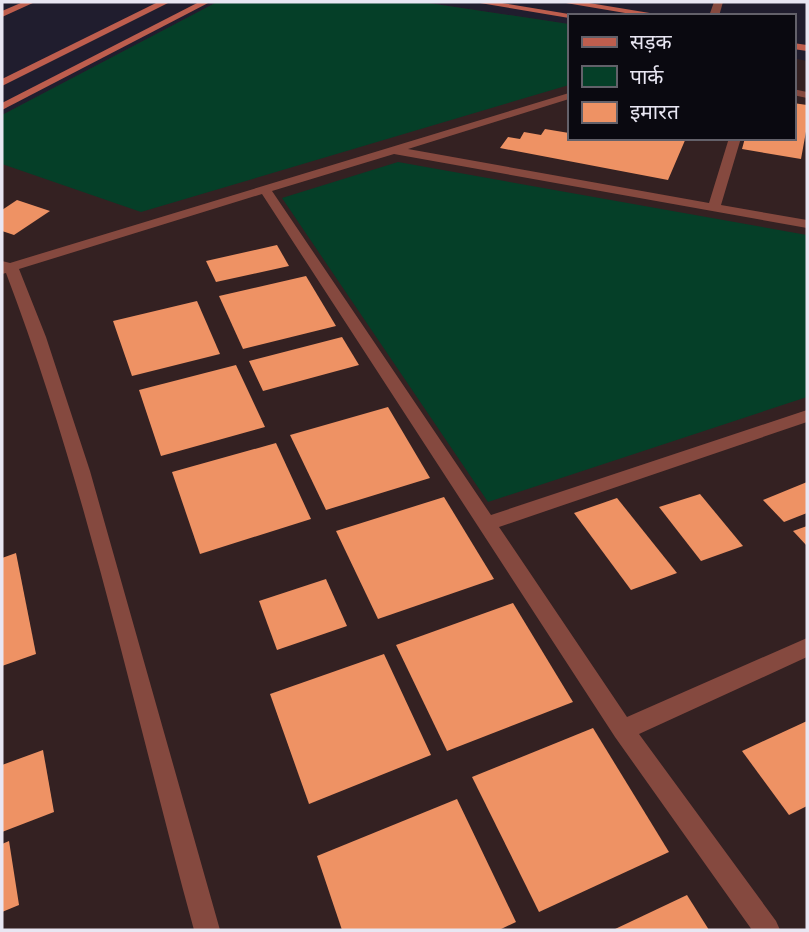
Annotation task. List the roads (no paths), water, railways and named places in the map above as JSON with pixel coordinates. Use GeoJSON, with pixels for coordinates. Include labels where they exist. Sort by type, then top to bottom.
{"type":"FeatureCollection","features":[{"type":"Feature","properties":{"kind":"street"},"geometry":{"type":"LineString","coordinates":[[2,14],[30,2]]}},
{"type":"Feature","properties":{"kind":"street"},"geometry":{"type":"LineString","coordinates":[[2,83],[164,2]]}},
{"type":"Feature","properties":{"kind":"street"},"geometry":{"type":"LineString","coordinates":[[2,107],[205,2]]}},
{"type":"Feature","properties":{"kind":"street"},"geometry":{"type":"LineString","coordinates":[[479,2],[568,15]]}},
{"type":"Feature","properties":{"kind":"street"},"geometry":{"type":"LineString","coordinates":[[565,2],[650,14]]}},
{"type":"Feature","properties":{"kind":"street"},"geometry":{"type":"LineString","coordinates":[[207,930],[81,471],[46,361],[5,268],[568,96]]}},
{"type":"Feature","properties":{"kind":"street"},"geometry":{"type":"LineString","coordinates":[[714,207],[734,140]]}},
{"type":"Feature","properties":{"kind":"street"},"geometry":{"type":"LineString","coordinates":[[390,150],[807,224]]}},
{"type":"Feature","properties":{"kind":"street"},"geometry":{"type":"LineString","coordinates":[[264,188],[623,730],[767,930]]}},
{"type":"Feature","properties":{"kind":"street"},"geometry":{"type":"LineString","coordinates":[[486,524],[807,416]]}},
{"type":"Feature","properties":{"kind":"street"},"geometry":{"type":"LineString","coordinates":[[623,730],[807,646]]}}]}
